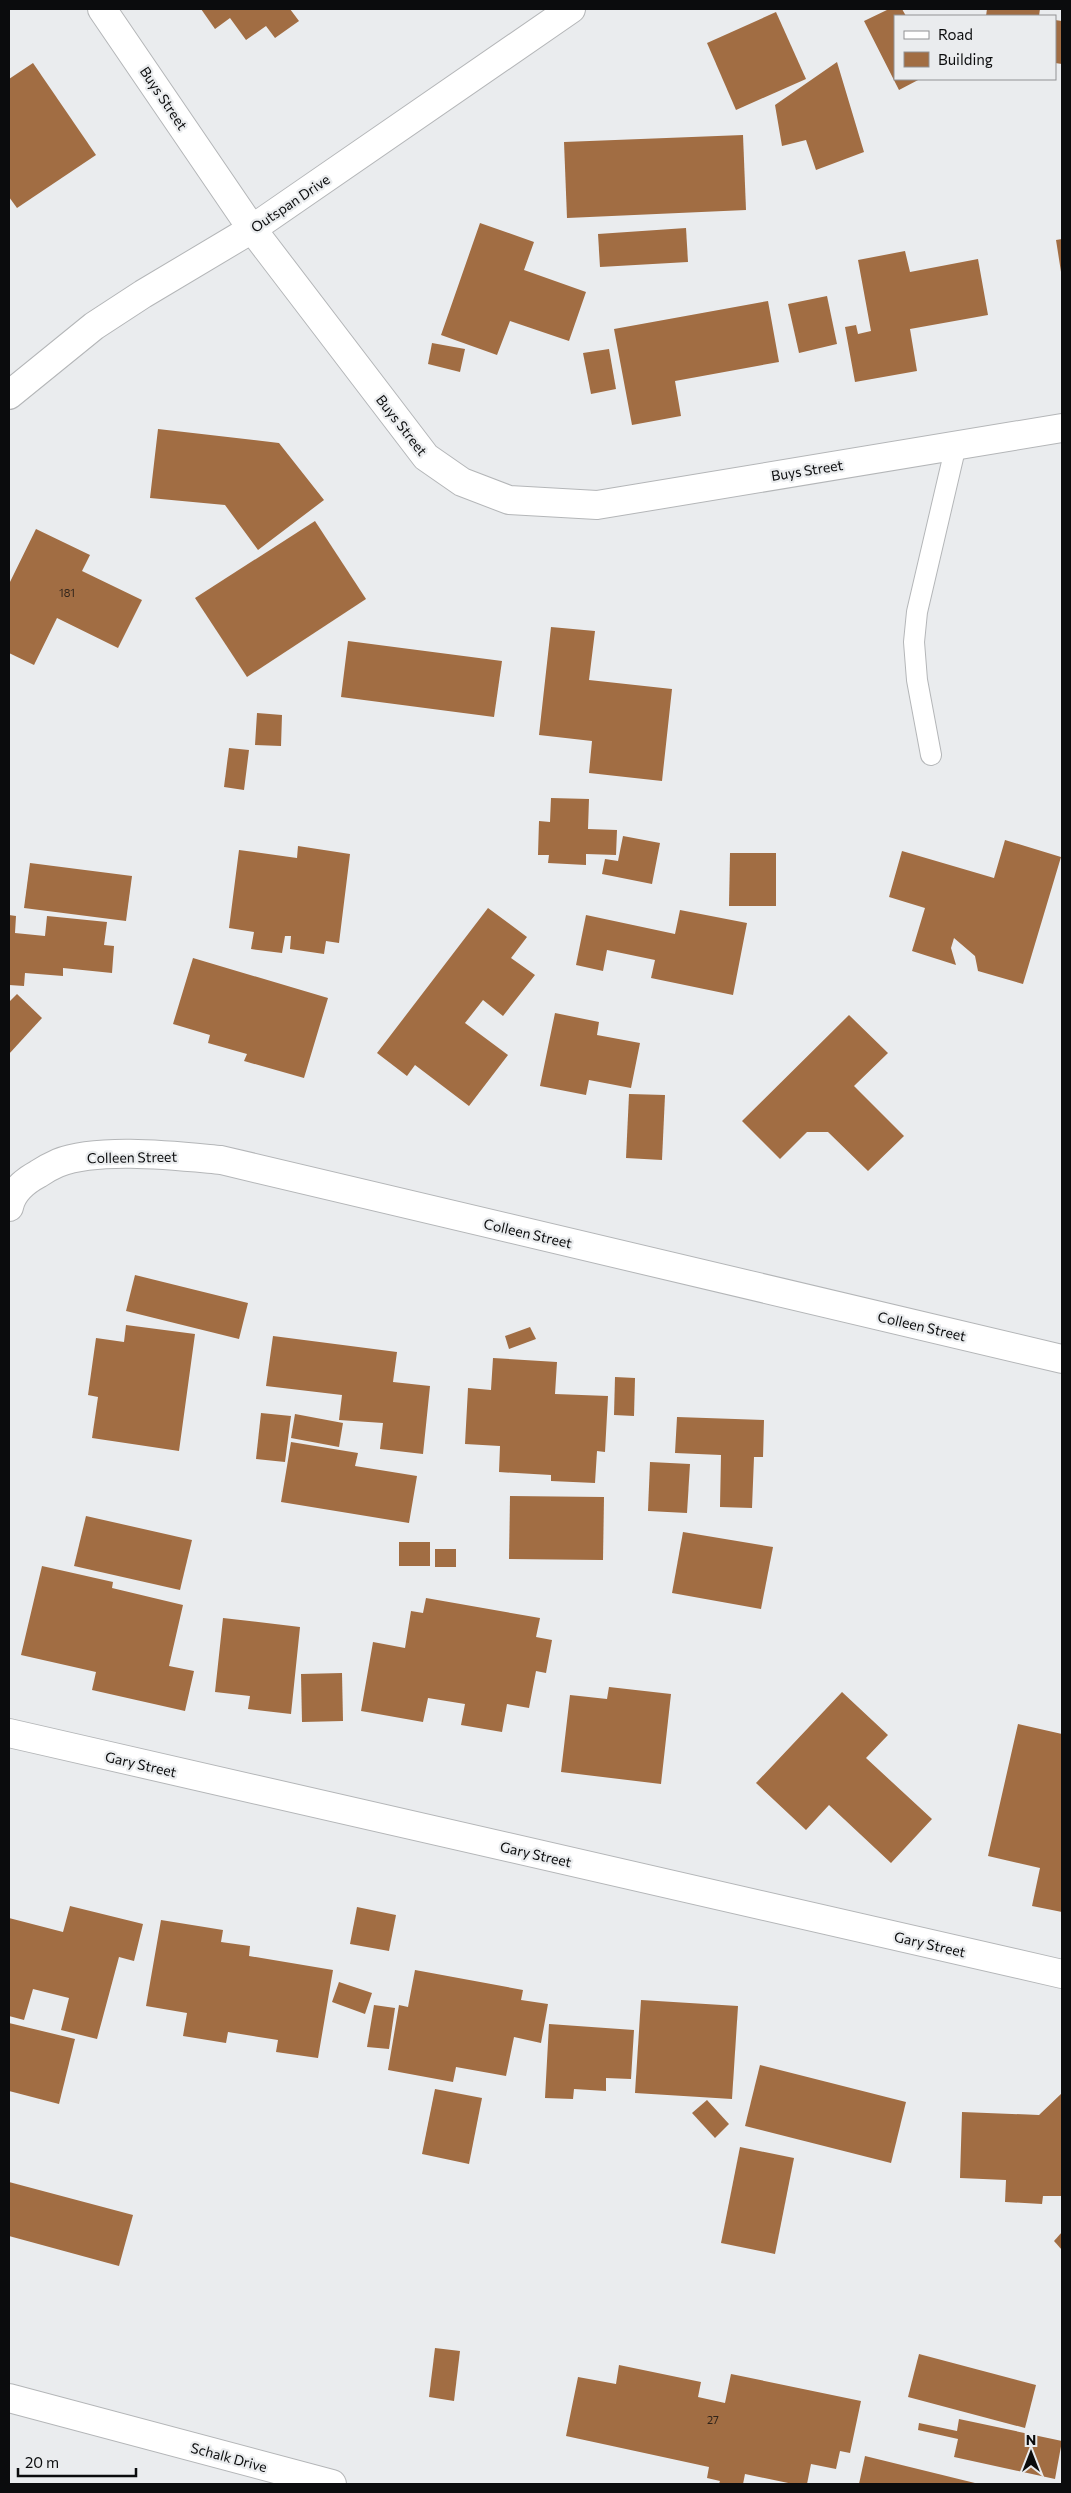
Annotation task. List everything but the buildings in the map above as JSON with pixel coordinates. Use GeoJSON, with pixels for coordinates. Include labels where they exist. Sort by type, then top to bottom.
{"type":"FeatureCollection","features":[{"type":"Feature","properties":{"kind":"street","name":"Buys Street"},"geometry":{"type":"LineString","coordinates":[[102,9],[252,229],[426,457],[462,482],[509,500],[597,505],[1062,428]]}},
{"type":"Feature","properties":{"kind":"street","name":"Outspan Drive"},"geometry":{"type":"LineString","coordinates":[[9,395],[102,321],[143,294],[252,229],[571,9]]}},
{"type":"Feature","properties":{"kind":"street","name":"Colleen Street"},"geometry":{"type":"LineString","coordinates":[[9,1207],[10,1201],[25,1180],[58,1163],[89,1155],[172,1155],[221,1160],[1062,1359]]}},
{"type":"Feature","properties":{"kind":"street","name":"Gary Street"},"geometry":{"type":"LineString","coordinates":[[9,1733],[1062,1974]]}},
{"type":"Feature","properties":{"kind":"street","name":"Schalk Drive"},"geometry":{"type":"LineString","coordinates":[[9,2398],[332,2484]]}},
{"type":"Feature","properties":{"kind":"lane"},"geometry":{"type":"LineString","coordinates":[[931,755],[917,680],[914,642],[917,612],[956,445]]}}]}
